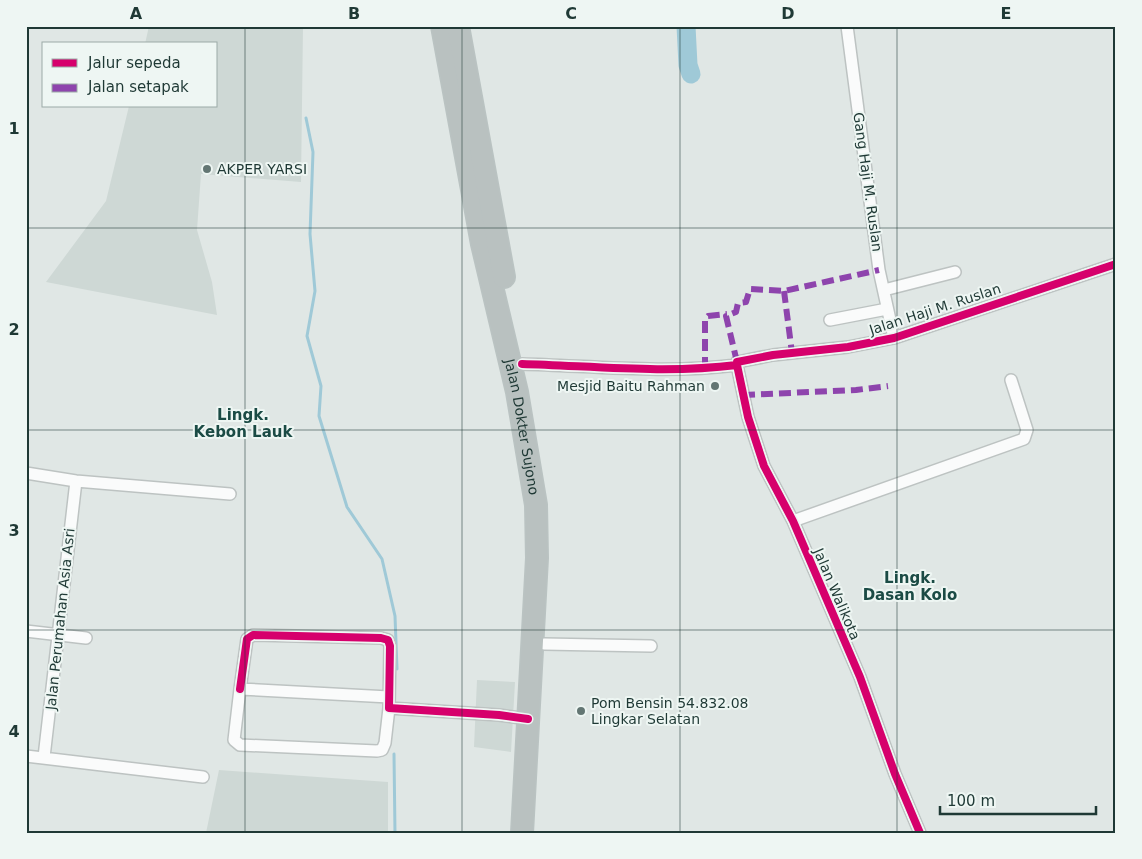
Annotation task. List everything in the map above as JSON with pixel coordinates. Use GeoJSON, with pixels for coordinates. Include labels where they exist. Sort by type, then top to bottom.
{"type":"FeatureCollection","features":[{"type":"Feature","properties":{"kind":"highway","name":"Jalan Dokter Sujono"},"geometry":{"type":"LineString","coordinates":[[442,26],[482,244],[509,352],[528,448],[542,536],[528,719],[522,833]]}},
{"type":"Feature","properties":{"kind":"highway"},"geometry":{"type":"LineString","coordinates":[[458,26],[537,447],[542,536],[544,644],[536,833]]}},
{"type":"Feature","properties":{"kind":"street","name":"Gang Haji M. Ruslan"},"geometry":{"type":"LineString","coordinates":[[847,26],[887,310],[894,338]]}},
{"type":"Feature","properties":{"kind":"street","name":"Jalan Haji M. Ruslan"},"geometry":{"type":"LineString","coordinates":[[522,364],[662,370],[737,365],[737,362],[759,357],[848,347],[894,338],[1116,264]]}},
{"type":"Feature","properties":{"kind":"street"},"geometry":{"type":"LineString","coordinates":[[884,290],[955,272]]}},
{"type":"Feature","properties":{"kind":"street"},"geometry":{"type":"LineString","coordinates":[[830,320],[887,310]]}},
{"type":"Feature","properties":{"kind":"street","name":"Jalan Walikota"},"geometry":{"type":"LineString","coordinates":[[737,365],[748,417],[764,466],[793,521],[870,701],[895,774],[920,833]]}},
{"type":"Feature","properties":{"kind":"street"},"geometry":{"type":"LineString","coordinates":[[793,521],[1024,440],[1027,430],[1011,380]]}},
{"type":"Feature","properties":{"kind":"street"},"geometry":{"type":"LineString","coordinates":[[26,473],[76,481],[230,494]]}},
{"type":"Feature","properties":{"kind":"street","name":"Jalan Perumahan Asia Asri"},"geometry":{"type":"LineString","coordinates":[[44,757],[76,481]]}},
{"type":"Feature","properties":{"kind":"street"},"geometry":{"type":"LineString","coordinates":[[26,631],[86,638]]}},
{"type":"Feature","properties":{"kind":"street"},"geometry":{"type":"LineString","coordinates":[[253,635],[381,638],[388,640],[390,646],[389,702],[385,743],[380,750],[240,745],[234,740],[247,639],[253,635]]}},
{"type":"Feature","properties":{"kind":"street"},"geometry":{"type":"LineString","coordinates":[[544,644],[652,646]]}},
{"type":"Feature","properties":{"kind":"street"},"geometry":{"type":"LineString","coordinates":[[240,689],[389,702],[528,719]]}},
{"type":"Feature","properties":{"kind":"street"},"geometry":{"type":"LineString","coordinates":[[26,756],[203,778]]}},
{"type":"Feature","properties":{"kind":"shaded area","name":"AKPER YARSI"},"geometry":{"type":"Polygon","coordinates":[[[149,26],[303,26],[301,182],[201,174],[197,230],[212,282],[217,315],[46,282],[106,201],[129,108],[218,108],[218,42],[145,42],[149,26]]]}},
{"type":"Feature","properties":{"kind":"shaded area"},"geometry":{"type":"Polygon","coordinates":[[[477,680],[515,682],[511,752],[474,747],[477,680]]]}},
{"type":"Feature","properties":{"kind":"shaded area"},"geometry":{"type":"Polygon","coordinates":[[[219,770],[388,782],[388,833],[206,833],[219,770]]]}},
{"type":"Feature","properties":{"kind":"waterway"},"geometry":{"type":"LineString","coordinates":[[686,26],[688,65],[691,74]]}},
{"type":"Feature","properties":{"kind":"waterway"},"geometry":{"type":"LineString","coordinates":[[306,118],[313,152],[310,234],[315,291],[307,336],[321,386],[319,416],[347,507],[382,559],[395,616],[397,669]]}},
{"type":"Feature","properties":{"kind":"waterway"},"geometry":{"type":"LineString","coordinates":[[394,754],[395,833]]}},
{"type":"Feature","properties":{"kind":"marked path"},"geometry":{"type":"LineString","coordinates":[[737,362],[726,316],[736,312],[738,303],[746,302],[750,289],[784,291],[879,270]]}},
{"type":"Feature","properties":{"kind":"marked path"},"geometry":{"type":"LineString","coordinates":[[784,291],[792,353]]}},
{"type":"Feature","properties":{"kind":"marked path"},"geometry":{"type":"LineString","coordinates":[[705,369],[705,319],[708,316],[727,314]]}},
{"type":"Feature","properties":{"kind":"marked path"},"geometry":{"type":"LineString","coordinates":[[743,395],[856,390],[888,386]]}},
{"type":"Feature","properties":{"kind":"cycle path"},"geometry":{"type":"LineString","coordinates":[[522,364],[629,369],[710,368],[737,365],[737,362],[773,355],[848,347],[894,338],[1116,264]]}},
{"type":"Feature","properties":{"kind":"cycle path"},"geometry":{"type":"LineString","coordinates":[[737,365],[748,417],[764,466],[793,521],[860,677],[895,774],[920,833]]}},
{"type":"Feature","properties":{"kind":"cycle path"},"geometry":{"type":"LineString","coordinates":[[240,689],[247,639],[253,635],[381,638],[388,640],[390,646],[389,708],[499,715],[528,719]]}},
{"type":"Feature","properties":{"kind":"place","name":"AKPER YARSI"},"geometry":{"type":"Point","coordinates":[207,169]}},
{"type":"Feature","properties":{"kind":"place","name":"Mesjid Baitu Rahman"},"geometry":{"type":"Point","coordinates":[715,386]}},
{"type":"Feature","properties":{"kind":"place","name":"Pom Bensin 54.832.08 Lingkar Selatan"},"geometry":{"type":"Point","coordinates":[581,711]}},
{"type":"Feature","properties":{"kind":"district","name":"Lingk. Kebon Lauk"},"geometry":{"type":"Point","coordinates":[243,424]}},
{"type":"Feature","properties":{"kind":"district","name":"Lingk. Dasan Kolo"},"geometry":{"type":"Point","coordinates":[910,586]}}]}
